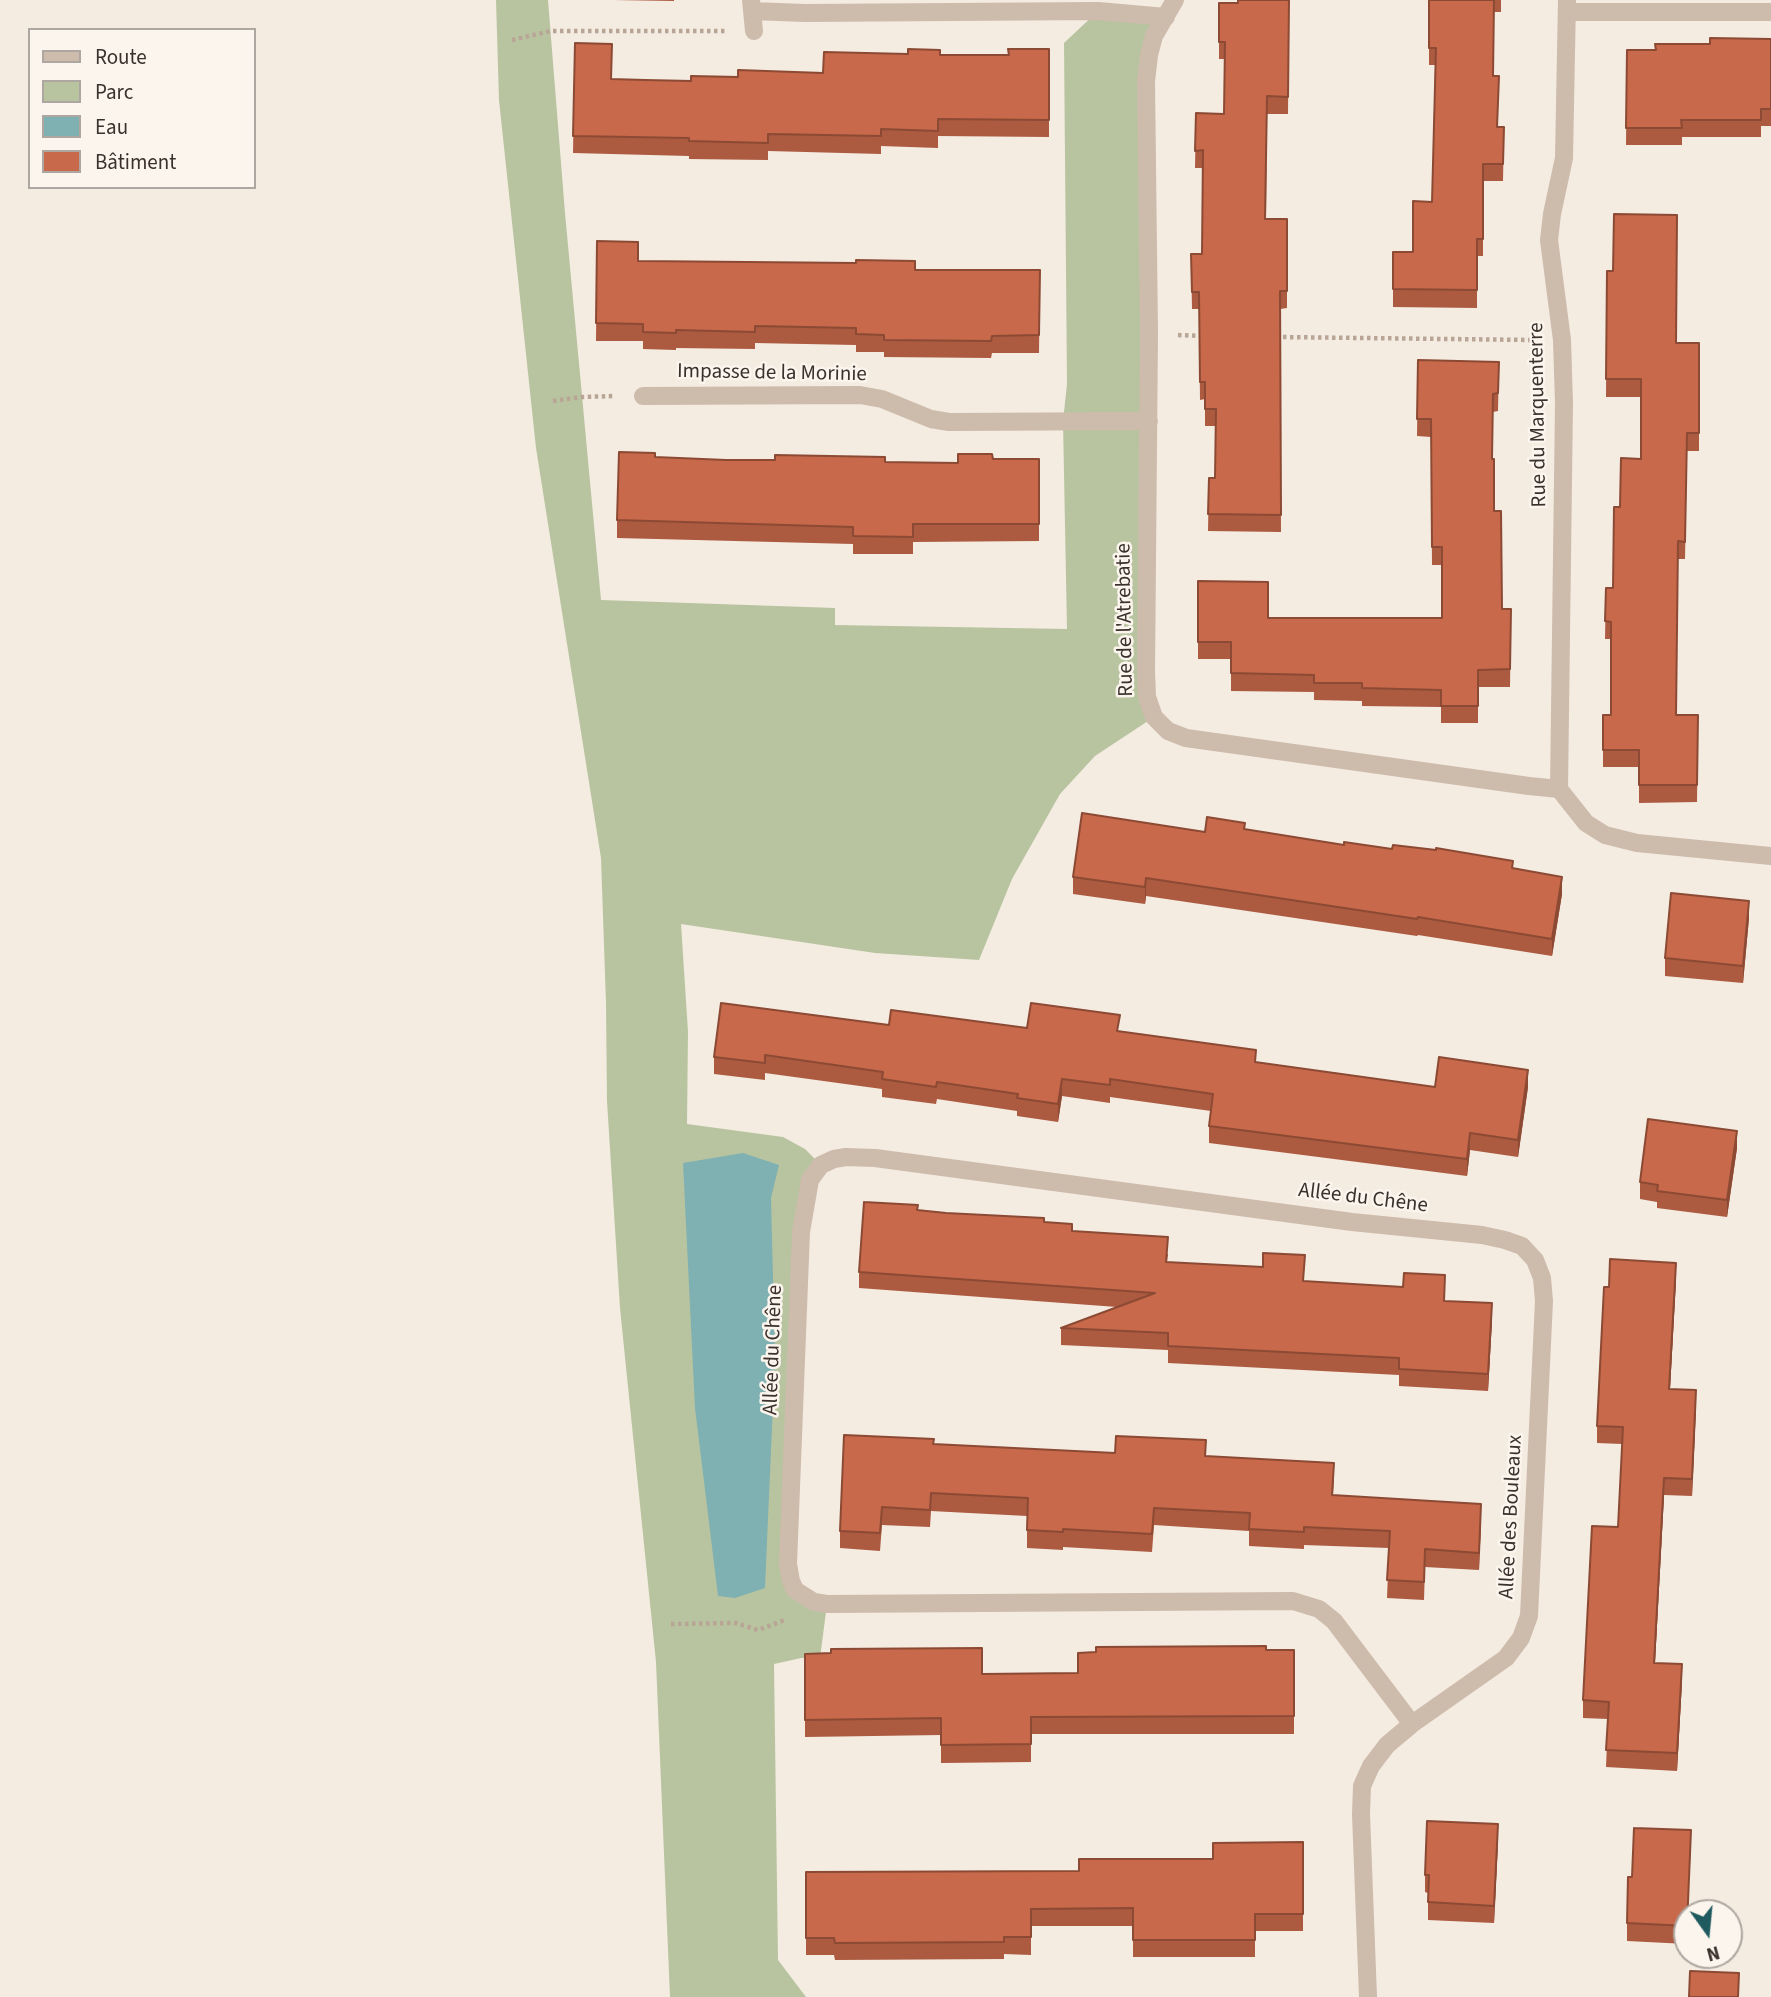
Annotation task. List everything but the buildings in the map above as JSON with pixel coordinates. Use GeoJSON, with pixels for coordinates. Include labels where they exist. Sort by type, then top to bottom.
{"type":"FeatureCollection","features":[{"type":"Feature","properties":{"kind":"street"},"geometry":{"type":"LineString","coordinates":[[754,31],[752,5],[805,13],[1098,11],[1166,17],[1175,0]]}},
{"type":"Feature","properties":{"kind":"street"},"geometry":{"type":"LineString","coordinates":[[1567,6],[1771,12]]}},
{"type":"Feature","properties":{"kind":"street","name":"Rue du Marquenterre"},"geometry":{"type":"LineString","coordinates":[[1559,789],[1564,442],[1562,340],[1549,240],[1564,158],[1567,6]]}},
{"type":"Feature","properties":{"kind":"street","name":"Rue de l'Atrebatie"},"geometry":{"type":"LineString","coordinates":[[1166,17],[1154,36],[1146,81],[1149,334],[1147,696],[1154,718],[1168,731],[1186,738],[1559,789]]}},
{"type":"Feature","properties":{"kind":"street","name":"Impasse de la Morinie"},"geometry":{"type":"LineString","coordinates":[[643,396],[860,395],[882,399],[931,419],[949,422],[1149,421]]}},
{"type":"Feature","properties":{"kind":"street"},"geometry":{"type":"LineString","coordinates":[[1559,789],[1586,823],[1605,835],[1637,843],[1771,856]]}},
{"type":"Feature","properties":{"kind":"street","name":"Allée du Chêne"},"geometry":{"type":"LineString","coordinates":[[804,1595],[795,1590],[788,1564],[801,1232],[810,1180],[821,1165],[834,1159],[875,1158],[1352,1222],[1482,1235],[1522,1246],[1535,1260]]}},
{"type":"Feature","properties":{"kind":"street","name":"Allée des Bouleaux"},"geometry":{"type":"LineString","coordinates":[[1368,1997],[1362,1786],[1371,1766],[1387,1745],[1412,1724],[1506,1658],[1521,1639],[1529,1616],[1544,1301],[1542,1278],[1535,1260]]}},
{"type":"Feature","properties":{"kind":"street"},"geometry":{"type":"LineString","coordinates":[[804,1595],[814,1602],[827,1604],[1293,1601],[1319,1609],[1334,1621],[1412,1724]]}},
{"type":"Feature","properties":{"kind":"path"},"geometry":{"type":"LineString","coordinates":[[512,40],[551,31],[754,31]]}},
{"type":"Feature","properties":{"kind":"path"},"geometry":{"type":"LineString","coordinates":[[1149,334],[1210,336]]}},
{"type":"Feature","properties":{"kind":"path"},"geometry":{"type":"LineString","coordinates":[[1265,336],[1562,340]]}},
{"type":"Feature","properties":{"kind":"path"},"geometry":{"type":"LineString","coordinates":[[553,401],[582,397],[643,396]]}},
{"type":"Feature","properties":{"kind":"path"},"geometry":{"type":"LineString","coordinates":[[671,1625],[736,1623],[758,1630],[783,1622],[795,1613],[804,1595]]}},
{"type":"Feature","properties":{"kind":"green space"},"geometry":{"type":"Polygon","coordinates":[[[496,0],[548,0],[601,600],[835,608],[835,625],[1067,629],[1063,421],[1067,384],[1064,43],[1098,11],[1166,17],[1146,81],[1154,717],[1095,756],[1060,794],[1012,879],[979,960],[875,953],[681,924],[688,1032],[687,1124],[783,1137],[805,1149],[821,1165],[810,1180],[795,1590],[827,1604],[820,1658],[801,1658],[774,1664],[778,1960],[806,1997],[670,1997],[656,1662],[620,1308],[607,1101],[601,858],[536,448],[499,100],[496,0]]]}},
{"type":"Feature","properties":{"kind":"water"},"geometry":{"type":"Polygon","coordinates":[[[743,1153],[779,1165],[771,1198],[775,1358],[765,1588],[735,1598],[718,1596],[695,1408],[683,1163],[743,1153]]]}}]}
